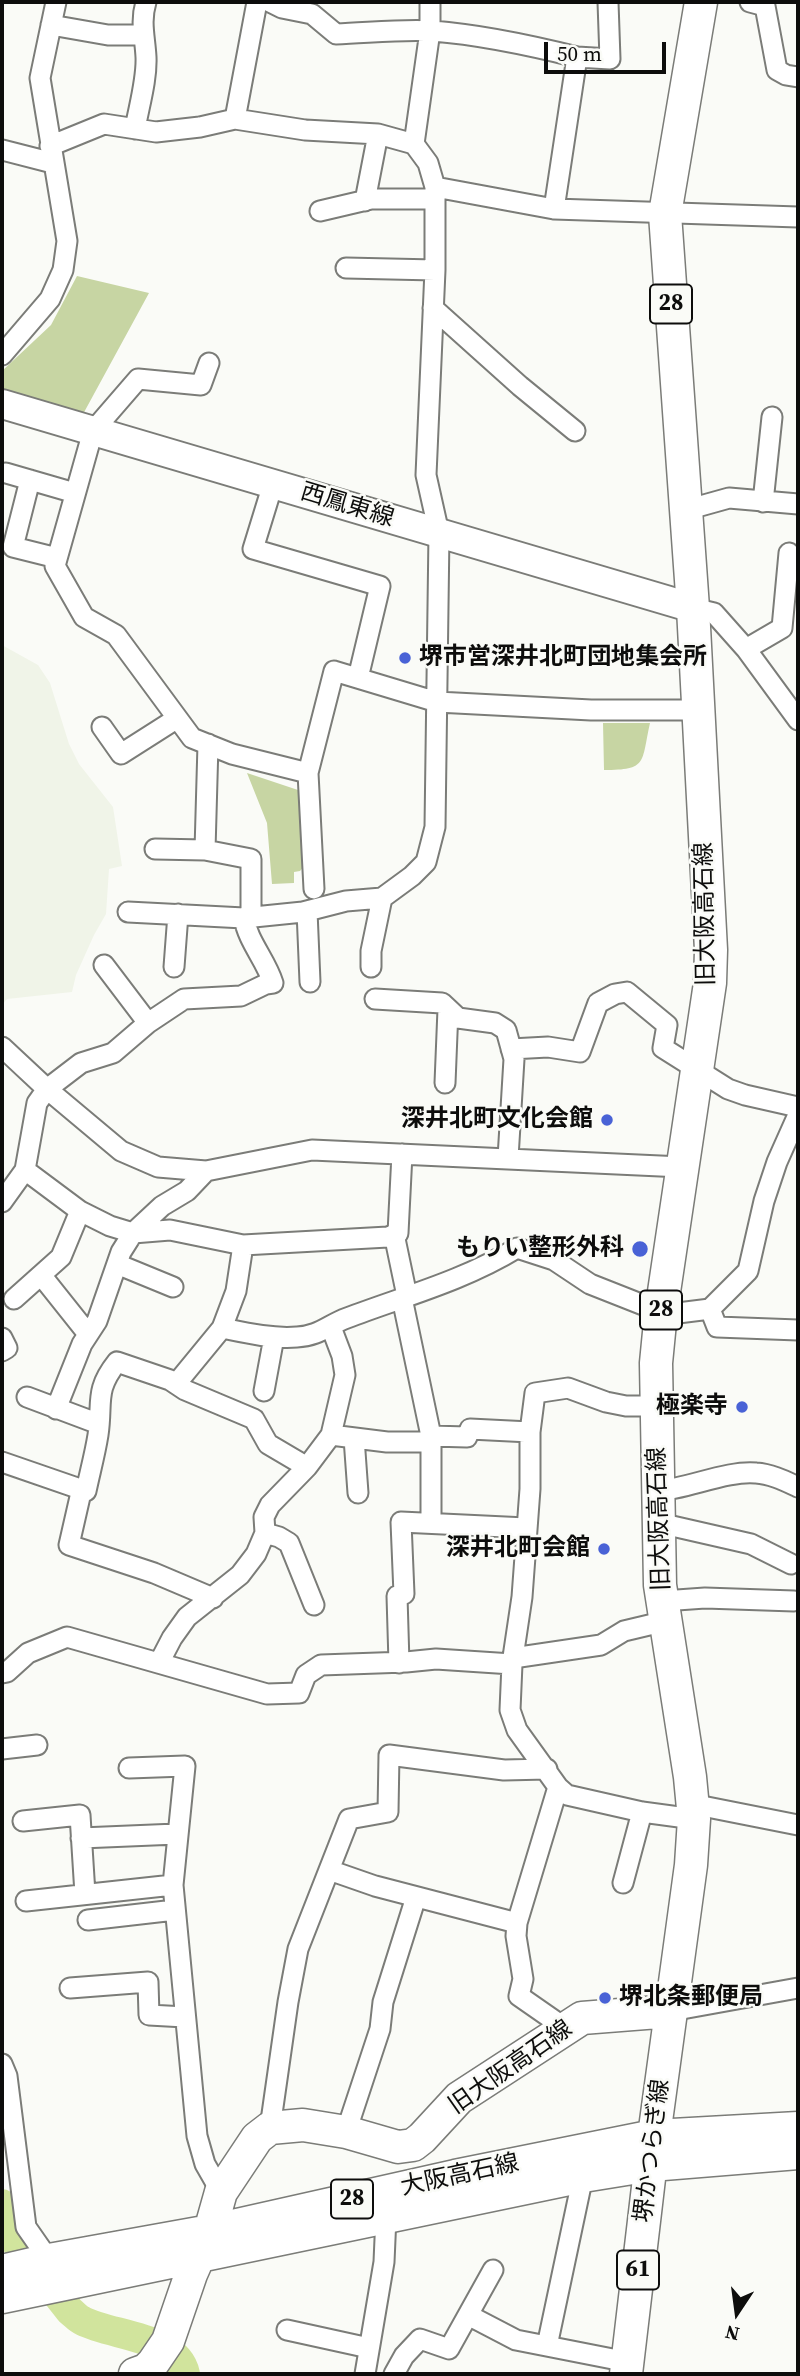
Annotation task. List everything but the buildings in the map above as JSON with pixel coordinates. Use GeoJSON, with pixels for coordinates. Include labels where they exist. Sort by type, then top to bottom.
{"type":"FeatureCollection","features":[{"type":"Feature","properties":{"kind":"main road","name":"旧大阪高石線"},"geometry":{"type":"LineString","coordinates":[[270,2128],[303,2125],[346,2132],[398,2147],[412,2145],[422,2138],[459,2098],[582,2018],[671,2011],[691,1865],[693,1812],[664,1611],[659,1523],[656,1363],[661,1312],[710,983],[712,950],[693,608],[665,214],[701,2]]}},
{"type":"Feature","properties":{"kind":"main road","name":"西鳳東線"},"geometry":{"type":"LineString","coordinates":[[2,404],[693,608]]}},
{"type":"Feature","properties":{"kind":"main road","name":"堺かつらぎ線"},"geometry":{"type":"LineString","coordinates":[[627,2368],[671,2011]]}},
{"type":"Feature","properties":{"kind":"main road"},"geometry":{"type":"LineString","coordinates":[[156,2362],[204,2243],[221,2192],[257,2138],[270,2128]]}},
{"type":"Feature","properties":{"kind":"main road","name":"大阪高石線"},"geometry":{"type":"LineString","coordinates":[[204,2243],[455,2176],[653,2151],[798,2128]]}},
{"type":"Feature","properties":{"kind":"main road","name":"大阪高石線"},"geometry":{"type":"LineString","coordinates":[[2,2297],[36,2273],[204,2243],[386,2216],[583,2176],[653,2151],[798,2153]]}},
{"type":"Feature","properties":{"kind":"street"},"geometry":{"type":"LineString","coordinates":[[2,355],[50,299],[63,270],[67,241],[40,78],[56,2]]}},
{"type":"Feature","properties":{"kind":"street"},"geometry":{"type":"LineString","coordinates":[[135,129],[146,58],[142,14],[146,2]]}},
{"type":"Feature","properties":{"kind":"street"},"geometry":{"type":"LineString","coordinates":[[235,119],[257,2]]}},
{"type":"Feature","properties":{"kind":"street"},"geometry":{"type":"LineString","coordinates":[[270,2],[282,8],[312,14],[336,34],[430,31],[516,42],[577,57],[610,59],[608,2]]}},
{"type":"Feature","properties":{"kind":"street"},"geometry":{"type":"LineString","coordinates":[[414,144],[430,31],[430,2]]}},
{"type":"Feature","properties":{"kind":"street"},"geometry":{"type":"LineString","coordinates":[[750,2],[765,6],[777,70],[798,77]]}},
{"type":"Feature","properties":{"kind":"street"},"geometry":{"type":"LineString","coordinates":[[51,25],[108,35],[142,35]]}},
{"type":"Feature","properties":{"kind":"street"},"geometry":{"type":"LineString","coordinates":[[554,209],[577,57]]}},
{"type":"Feature","properties":{"kind":"street"},"geometry":{"type":"LineString","coordinates":[[2,150],[51,154],[104,124],[156,132],[201,127],[235,119],[305,130],[378,134],[414,144],[428,163],[435,193],[435,270],[426,475],[439,533],[437,702],[435,827],[426,862],[382,898],[346,901],[307,911],[248,917],[128,912]]}},
{"type":"Feature","properties":{"kind":"street"},"geometry":{"type":"LineString","coordinates":[[365,201],[378,134]]}},
{"type":"Feature","properties":{"kind":"street"},"geometry":{"type":"LineString","coordinates":[[320,211],[365,201],[435,193],[554,209],[798,217]]}},
{"type":"Feature","properties":{"kind":"street"},"geometry":{"type":"LineString","coordinates":[[346,268],[435,270]]}},
{"type":"Feature","properties":{"kind":"street"},"geometry":{"type":"LineString","coordinates":[[433,308],[575,431]]}},
{"type":"Feature","properties":{"kind":"street"},"geometry":{"type":"LineString","coordinates":[[209,363],[201,385],[138,379],[93,431],[55,566],[84,617],[116,635],[192,738],[232,754],[308,773]]}},
{"type":"Feature","properties":{"kind":"street"},"geometry":{"type":"LineString","coordinates":[[763,502],[772,417]]}},
{"type":"Feature","properties":{"kind":"street"},"geometry":{"type":"LineString","coordinates":[[6,474],[75,493]]}},
{"type":"Feature","properties":{"kind":"street"},"geometry":{"type":"LineString","coordinates":[[30,480],[13,547],[57,558]]}},
{"type":"Feature","properties":{"kind":"street"},"geometry":{"type":"LineString","coordinates":[[273,484],[253,549],[380,586],[358,678]]}},
{"type":"Feature","properties":{"kind":"street"},"geometry":{"type":"LineString","coordinates":[[686,510],[729,498],[798,504]]}},
{"type":"Feature","properties":{"kind":"street"},"geometry":{"type":"LineString","coordinates":[[746,649],[782,628],[791,617],[789,552]]}},
{"type":"Feature","properties":{"kind":"street"},"geometry":{"type":"LineString","coordinates":[[693,608],[713,613],[746,649],[798,719]]}},
{"type":"Feature","properties":{"kind":"street"},"geometry":{"type":"LineString","coordinates":[[314,889],[308,773],[334,671],[437,702],[591,710],[698,710]]}},
{"type":"Feature","properties":{"kind":"street"},"geometry":{"type":"LineString","coordinates":[[102,727],[121,754],[176,719]]}},
{"type":"Feature","properties":{"kind":"street"},"geometry":{"type":"LineString","coordinates":[[205,850],[208,744]]}},
{"type":"Feature","properties":{"kind":"street"},"geometry":{"type":"LineString","coordinates":[[2,1202],[25,1170],[37,1103],[47,1089],[81,1063],[113,1053],[148,1023],[184,999],[241,996],[273,983],[246,931],[251,859],[205,850],[155,849]]}},
{"type":"Feature","properties":{"kind":"street"},"geometry":{"type":"LineString","coordinates":[[371,967],[382,898]]}},
{"type":"Feature","properties":{"kind":"street"},"geometry":{"type":"LineString","coordinates":[[307,911],[310,982]]}},
{"type":"Feature","properties":{"kind":"street"},"geometry":{"type":"LineString","coordinates":[[174,967],[178,914]]}},
{"type":"Feature","properties":{"kind":"street"},"geometry":{"type":"LineString","coordinates":[[104,965],[148,1023]]}},
{"type":"Feature","properties":{"kind":"street"},"geometry":{"type":"LineString","coordinates":[[511,1049],[548,1047],[580,1052],[598,1003],[615,994],[627,992],[667,1025],[663,1048],[727,1089],[745,1096],[771,1099],[798,1107]]}},
{"type":"Feature","properties":{"kind":"street"},"geometry":{"type":"LineString","coordinates":[[375,999],[442,1003],[458,1018],[495,1023],[506,1030],[514,1059],[508,1158]]}},
{"type":"Feature","properties":{"kind":"street"},"geometry":{"type":"LineString","coordinates":[[445,1083],[448,1009]]}},
{"type":"Feature","properties":{"kind":"street"},"geometry":{"type":"LineString","coordinates":[[2,1047],[121,1151],[158,1167],[206,1171],[312,1150],[682,1167]]}},
{"type":"Feature","properties":{"kind":"street"},"geometry":{"type":"LineString","coordinates":[[222,1328],[274,1337],[297,1338],[320,1334],[345,1319],[456,1281],[492,1264],[517,1248],[554,1260],[590,1284],[661,1312],[710,1309],[748,1271],[772,1175],[798,1115]]}},
{"type":"Feature","properties":{"kind":"street"},"geometry":{"type":"LineString","coordinates":[[25,1170],[80,1211],[110,1226],[133,1233],[170,1230],[243,1245],[388,1237],[398,1233],[402,1154]]}},
{"type":"Feature","properties":{"kind":"street"},"geometry":{"type":"LineString","coordinates":[[57,1409],[82,1344],[97,1321],[117,1264],[133,1233],[162,1206],[187,1191],[206,1171]]}},
{"type":"Feature","properties":{"kind":"street"},"geometry":{"type":"LineString","coordinates":[[13,1299],[61,1257],[80,1211]]}},
{"type":"Feature","properties":{"kind":"street"},"geometry":{"type":"LineString","coordinates":[[394,1234],[431,1439],[431,1523]]}},
{"type":"Feature","properties":{"kind":"street"},"geometry":{"type":"LineString","coordinates":[[176,1384],[222,1328],[236,1291],[243,1245]]}},
{"type":"Feature","properties":{"kind":"street"},"geometry":{"type":"LineString","coordinates":[[117,1264],[173,1287]]}},
{"type":"Feature","properties":{"kind":"street"},"geometry":{"type":"LineString","coordinates":[[41,1275],[88,1334]]}},
{"type":"Feature","properties":{"kind":"street"},"geometry":{"type":"LineString","coordinates":[[710,1309],[718,1327],[798,1330]]}},
{"type":"Feature","properties":{"kind":"street"},"geometry":{"type":"LineString","coordinates":[[159,1663],[187,1617],[240,1575],[256,1554],[265,1533],[264,1517],[270,1505],[307,1467],[331,1435],[345,1375],[342,1356],[331,1327]]}},
{"type":"Feature","properties":{"kind":"street"},"geometry":{"type":"LineString","coordinates":[[264,1391],[274,1337]]}},
{"type":"Feature","properties":{"kind":"street"},"geometry":{"type":"LineString","coordinates":[[2,1338],[7,1348],[2,1351]]}},
{"type":"Feature","properties":{"kind":"street"},"geometry":{"type":"LineString","coordinates":[[2,1462],[86,1491],[99,1424],[101,1391],[105,1378],[117,1362],[176,1384],[254,1419],[268,1444],[307,1467]]}},
{"type":"Feature","properties":{"kind":"street"},"geometry":{"type":"LineString","coordinates":[[657,1406],[626,1406],[606,1402],[568,1388],[535,1393],[530,1432],[530,1489],[522,1597],[512,1661],[510,1710],[517,1730],[566,1795],[642,1812],[693,1812],[798,1825]]}},
{"type":"Feature","properties":{"kind":"street"},"geometry":{"type":"LineString","coordinates":[[27,1397],[99,1424]]}},
{"type":"Feature","properties":{"kind":"street"},"geometry":{"type":"LineString","coordinates":[[331,1435],[387,1442],[467,1437],[470,1429],[530,1432]]}},
{"type":"Feature","properties":{"kind":"street"},"geometry":{"type":"LineString","coordinates":[[354,1438],[358,1493]]}},
{"type":"Feature","properties":{"kind":"street"},"geometry":{"type":"LineString","coordinates":[[659,1491],[755,1472],[798,1487]]}},
{"type":"Feature","properties":{"kind":"street"},"geometry":{"type":"LineString","coordinates":[[82,1488],[69,1545],[154,1573],[214,1598]]}},
{"type":"Feature","properties":{"kind":"street"},"geometry":{"type":"LineString","coordinates":[[399,1663],[397,1596],[404,1594],[401,1522],[526,1528]]}},
{"type":"Feature","properties":{"kind":"street"},"geometry":{"type":"LineString","coordinates":[[659,1523],[751,1544],[791,1564]]}},
{"type":"Feature","properties":{"kind":"street"},"geometry":{"type":"LineString","coordinates":[[265,1533],[289,1543],[314,1605]]}},
{"type":"Feature","properties":{"kind":"street"},"geometry":{"type":"LineString","coordinates":[[2,1673],[7,1672],[28,1654],[67,1637],[267,1693],[299,1693],[306,1675],[321,1665],[436,1659],[512,1661],[601,1645],[664,1611],[705,1598],[794,1601]]}},
{"type":"Feature","properties":{"kind":"street"},"geometry":{"type":"LineString","coordinates":[[2,1749],[37,1745]]}},
{"type":"Feature","properties":{"kind":"street"},"geometry":{"type":"LineString","coordinates":[[270,2128],[298,1949],[349,1819],[388,1812],[389,1755],[504,1770],[547,1769]]}},
{"type":"Feature","properties":{"kind":"street"},"geometry":{"type":"LineString","coordinates":[[128,1768],[185,1766],[173,1885],[175,1910],[197,2136],[205,2164],[221,2192]]}},
{"type":"Feature","properties":{"kind":"street"},"geometry":{"type":"LineString","coordinates":[[558,1787],[517,1923],[516,1936],[523,1979],[519,1996],[565,2028]]}},
{"type":"Feature","properties":{"kind":"street"},"geometry":{"type":"LineString","coordinates":[[623,1882],[642,1812]]}},
{"type":"Feature","properties":{"kind":"street"},"geometry":{"type":"LineString","coordinates":[[23,1821],[80,1815],[85,1894]]}},
{"type":"Feature","properties":{"kind":"street"},"geometry":{"type":"LineString","coordinates":[[81,1838],[177,1834]]}},
{"type":"Feature","properties":{"kind":"street"},"geometry":{"type":"LineString","coordinates":[[329,1870],[416,1897],[517,1923]]}},
{"type":"Feature","properties":{"kind":"street"},"geometry":{"type":"LineString","coordinates":[[26,1901],[173,1885]]}},
{"type":"Feature","properties":{"kind":"street"},"geometry":{"type":"LineString","coordinates":[[346,2132],[380,2029],[383,2002],[416,1897]]}},
{"type":"Feature","properties":{"kind":"street"},"geometry":{"type":"LineString","coordinates":[[88,1920],[175,1910]]}},
{"type":"Feature","properties":{"kind":"street"},"geometry":{"type":"LineString","coordinates":[[70,1987],[148,1982],[149,2015],[186,2017]]}},
{"type":"Feature","properties":{"kind":"street"},"geometry":{"type":"LineString","coordinates":[[671,2011],[798,1988]]}},
{"type":"Feature","properties":{"kind":"street"},"geometry":{"type":"LineString","coordinates":[[2,2064],[6,2076],[26,2227],[36,2273]]}},
{"type":"Feature","properties":{"kind":"street"},"geometry":{"type":"LineString","coordinates":[[547,2346],[583,2176]]}},
{"type":"Feature","properties":{"kind":"street"},"geometry":{"type":"LineString","coordinates":[[365,2374],[384,2262],[386,2216]]}},
{"type":"Feature","properties":{"kind":"street"},"geometry":{"type":"LineString","coordinates":[[394,2374],[404,2356],[420,2339],[449,2349],[493,2270]]}},
{"type":"Feature","properties":{"kind":"street"},"geometry":{"type":"LineString","coordinates":[[468,2315],[516,2340],[627,2368]]}},
{"type":"Feature","properties":{"kind":"street"},"geometry":{"type":"LineString","coordinates":[[288,2330],[369,2348]]}},
{"type":"Feature","properties":{"kind":"shaded area"},"geometry":{"type":"Polygon","coordinates":[[[2,645],[38,665],[50,683],[69,744],[79,764],[113,807],[122,866],[109,869],[106,914],[76,975],[72,992],[7,999],[2,1005],[2,645]]]}},
{"type":"Feature","properties":{"kind":"green space"},"geometry":{"type":"Polygon","coordinates":[[[77,276],[149,293],[82,416],[2,394],[2,371],[51,325],[77,276]]]}},
{"type":"Feature","properties":{"kind":"green space"},"geometry":{"type":"Polygon","coordinates":[[[603,723],[650,723],[643,755],[636,766],[604,770],[603,723]]]}},
{"type":"Feature","properties":{"kind":"green space"},"geometry":{"type":"Polygon","coordinates":[[[247,773],[304,792],[306,864],[300,871],[294,872],[294,883],[272,884],[267,823],[247,773]]]}},
{"type":"Feature","properties":{"kind":"waterway"},"geometry":{"type":"LineString","coordinates":[[2,2204],[7,2231],[70,2311],[95,2326],[157,2344],[180,2361],[185,2374]]}},
{"type":"Feature","properties":{"kind":"place","name":"堺市営深井北町団地集会所"},"geometry":{"type":"Point","coordinates":[405,658]}},
{"type":"Feature","properties":{"kind":"place","name":"深井北町文化会館"},"geometry":{"type":"Point","coordinates":[607,1120]}},
{"type":"Feature","properties":{"kind":"place","name":"もりい整形外科"},"geometry":{"type":"Point","coordinates":[640,1249]}},
{"type":"Feature","properties":{"kind":"place","name":"極楽寺"},"geometry":{"type":"Point","coordinates":[742,1407]}},
{"type":"Feature","properties":{"kind":"place","name":"深井北町会館"},"geometry":{"type":"Point","coordinates":[604,1549]}},
{"type":"Feature","properties":{"kind":"place","name":"堺北条郵便局"},"geometry":{"type":"Point","coordinates":[605,1998]}}]}
